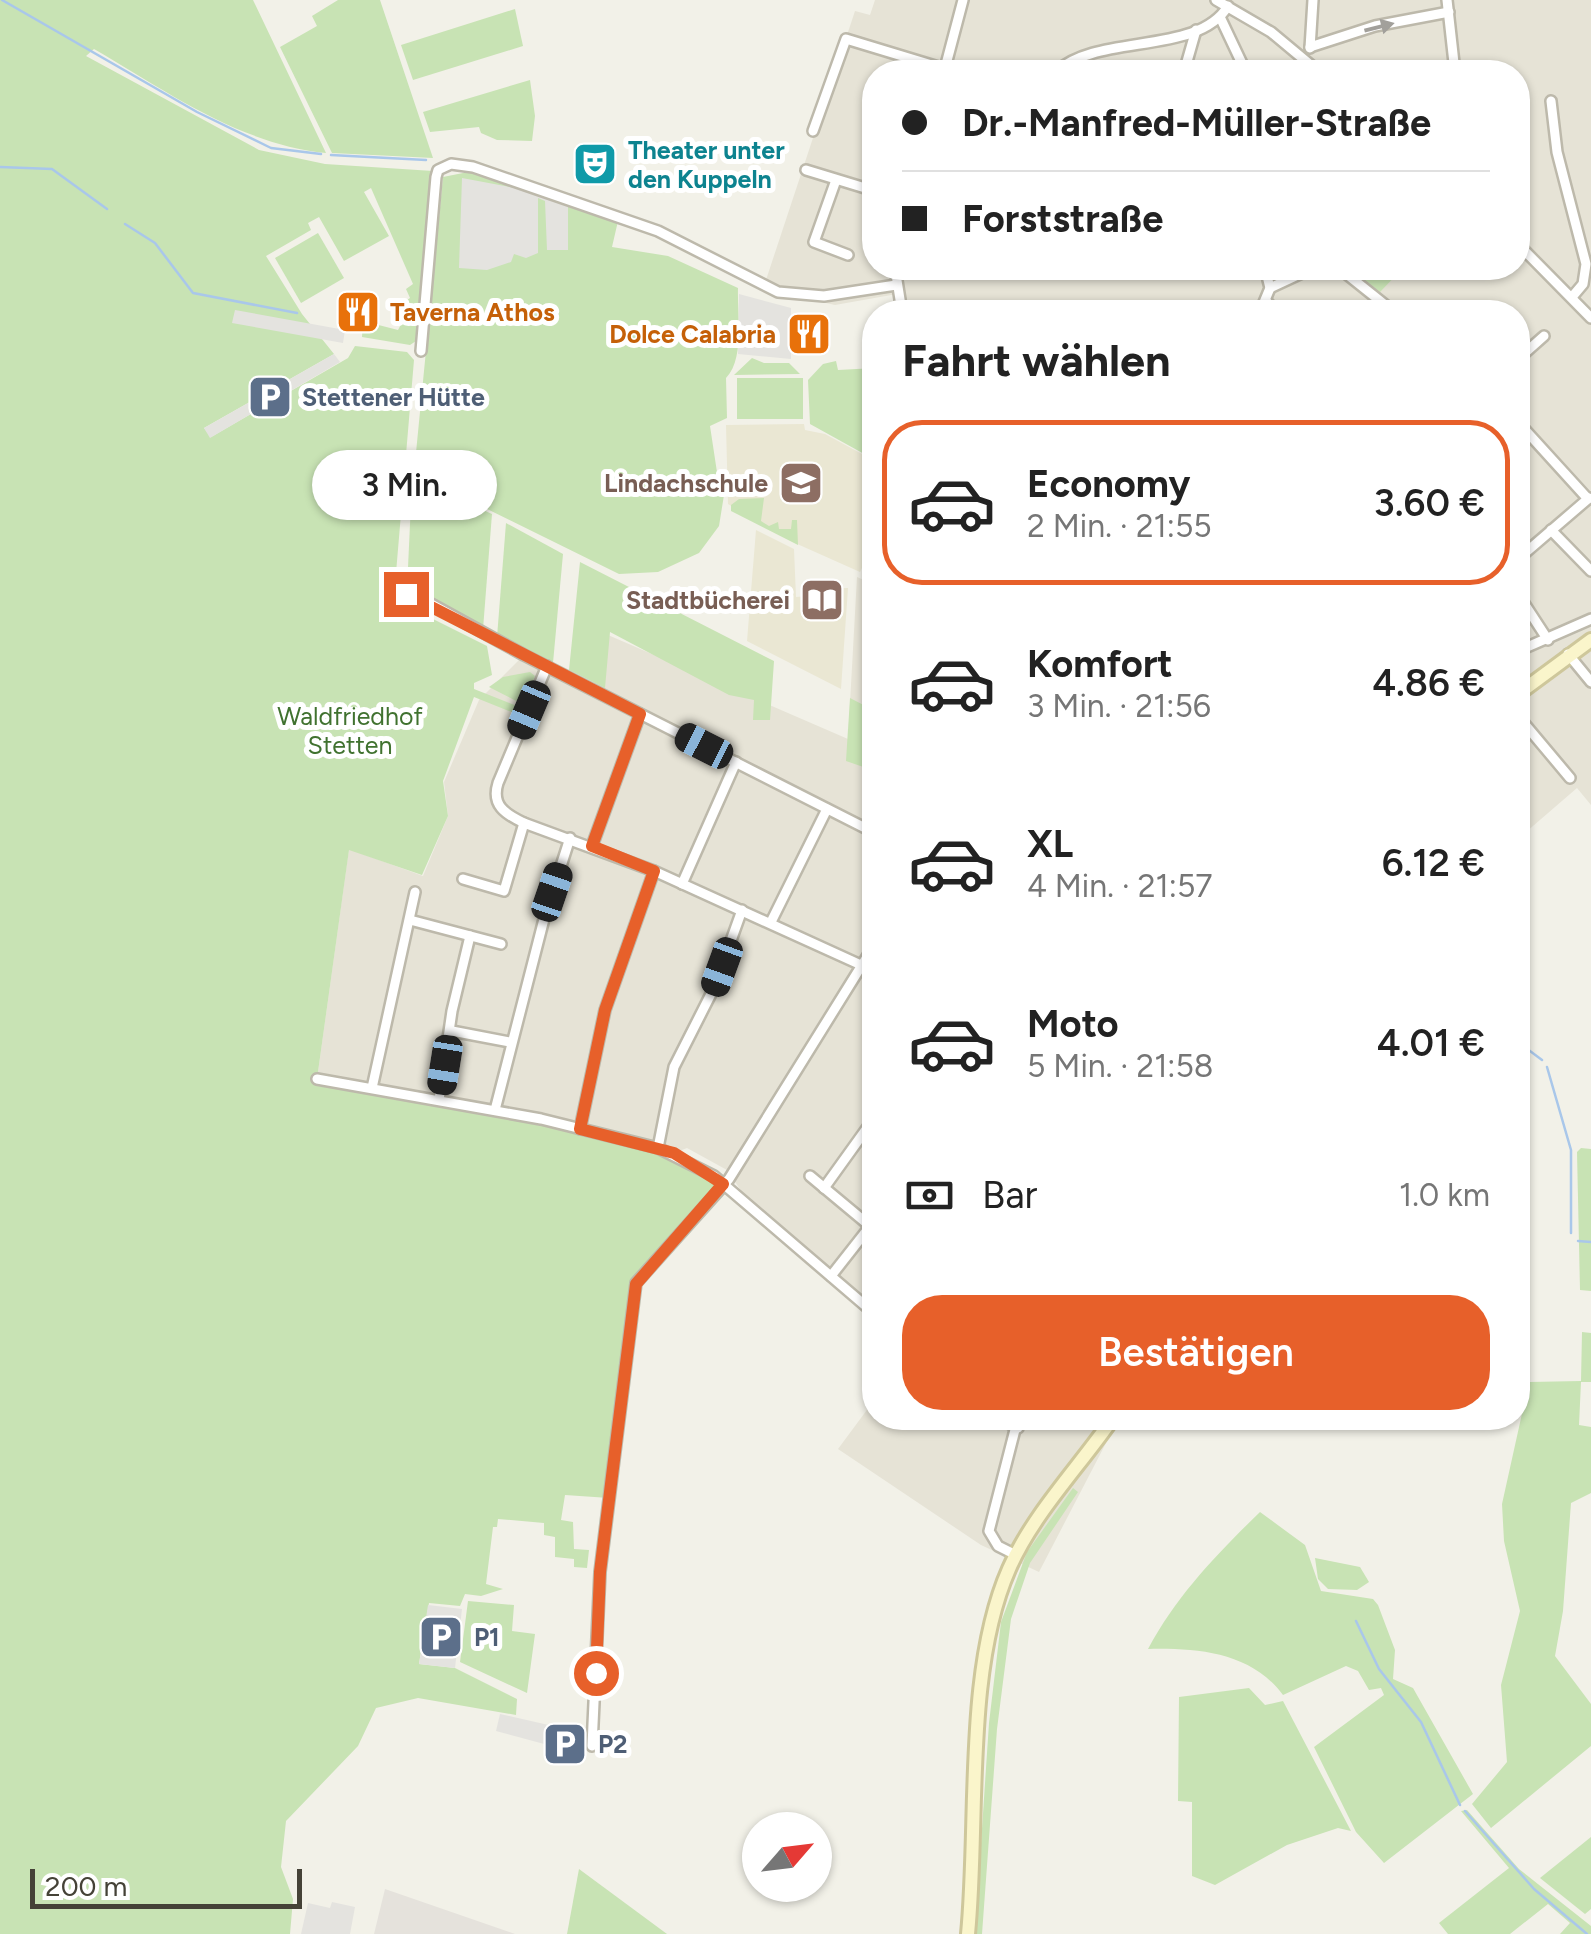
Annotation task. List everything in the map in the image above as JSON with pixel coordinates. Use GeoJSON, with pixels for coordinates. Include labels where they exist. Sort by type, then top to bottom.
{"type":"FeatureCollection","features":[{"type":"Feature","properties":{"kind":"street"},"geometry":{"type":"LineString","coordinates":[[948,60],[963,0]]}},
{"type":"Feature","properties":{"kind":"street"},"geometry":{"type":"LineString","coordinates":[[1216,0],[1304,60],[1310,47],[1314,0]]}},
{"type":"Feature","properties":{"kind":"street"},"geometry":{"type":"LineString","coordinates":[[1447,0],[1454,60]]}},
{"type":"Feature","properties":{"kind":"street"},"geometry":{"type":"LineString","coordinates":[[1074,60],[1196,30],[1220,17],[1228,6]]}},
{"type":"Feature","properties":{"kind":"street"},"geometry":{"type":"LineString","coordinates":[[1310,47],[1376,26],[1449,12]]}},
{"type":"Feature","properties":{"kind":"street"},"geometry":{"type":"LineString","coordinates":[[1220,17],[1240,60]]}},
{"type":"Feature","properties":{"kind":"street"},"geometry":{"type":"LineString","coordinates":[[1187,60],[1196,30]]}},
{"type":"Feature","properties":{"kind":"street"},"geometry":{"type":"LineString","coordinates":[[813,131],[846,40],[910,60]]}},
{"type":"Feature","properties":{"kind":"street"},"geometry":{"type":"LineString","coordinates":[[1551,100],[1556,152],[1586,264],[1583,284],[1572,297]]}},
{"type":"Feature","properties":{"kind":"street"},"geometry":{"type":"LineString","coordinates":[[420,351],[436,177],[438,170],[451,164],[473,167],[638,223],[778,292],[824,296],[896,285]]}},
{"type":"Feature","properties":{"kind":"street"},"geometry":{"type":"LineString","coordinates":[[806,170],[862,187]]}},
{"type":"Feature","properties":{"kind":"street"},"geometry":{"type":"LineString","coordinates":[[836,180],[814,242],[848,255]]}},
{"type":"Feature","properties":{"kind":"street"},"geometry":{"type":"LineString","coordinates":[[1530,256],[1591,318]]}},
{"type":"Feature","properties":{"kind":"street"},"geometry":{"type":"LineString","coordinates":[[896,280],[899,300]]}},
{"type":"Feature","properties":{"kind":"street"},"geometry":{"type":"LineString","coordinates":[[1267,300],[1268,280]]}},
{"type":"Feature","properties":{"kind":"street"},"geometry":{"type":"LineString","coordinates":[[1270,288],[1287,280]]}},
{"type":"Feature","properties":{"kind":"street"},"geometry":{"type":"LineString","coordinates":[[1355,280],[1379,300]]}},
{"type":"Feature","properties":{"kind":"street"},"geometry":{"type":"LineString","coordinates":[[1530,349],[1544,336]]}},
{"type":"Feature","properties":{"kind":"street"},"geometry":{"type":"LineString","coordinates":[[1530,435],[1589,497],[1530,548]]}},
{"type":"Feature","properties":{"kind":"street"},"geometry":{"type":"LineString","coordinates":[[1551,530],[1591,571]]}},
{"type":"Feature","properties":{"kind":"street"},"geometry":{"type":"LineString","coordinates":[[402,588],[862,826]]}},
{"type":"Feature","properties":{"kind":"street"},"geometry":{"type":"LineString","coordinates":[[1530,612],[1548,640]]}},
{"type":"Feature","properties":{"kind":"street"},"geometry":{"type":"LineString","coordinates":[[1530,647],[1591,619]]}},
{"type":"Feature","properties":{"kind":"street"},"geometry":{"type":"LineString","coordinates":[[1530,682],[1591,640]]}},
{"type":"Feature","properties":{"kind":"street"},"geometry":{"type":"LineString","coordinates":[[1568,654],[1591,682]]}},
{"type":"Feature","properties":{"kind":"street"},"geometry":{"type":"LineString","coordinates":[[548,666],[496,790],[501,809],[524,822],[654,871],[861,965],[723,1184],[636,1284],[600,1572],[592,1746]]}},
{"type":"Feature","properties":{"kind":"street"},"geometry":{"type":"LineString","coordinates":[[592,846],[640,714]]}},
{"type":"Feature","properties":{"kind":"street"},"geometry":{"type":"LineString","coordinates":[[1530,730],[1570,778]]}},
{"type":"Feature","properties":{"kind":"street"},"geometry":{"type":"LineString","coordinates":[[682,884],[736,762]]}},
{"type":"Feature","properties":{"kind":"street"},"geometry":{"type":"LineString","coordinates":[[771,922],[827,809]]}},
{"type":"Feature","properties":{"kind":"street"},"geometry":{"type":"LineString","coordinates":[[463,879],[504,892],[524,822]]}},
{"type":"Feature","properties":{"kind":"street"},"geometry":{"type":"LineString","coordinates":[[494,1110],[570,838]]}},
{"type":"Feature","properties":{"kind":"street"},"geometry":{"type":"LineString","coordinates":[[580,1129],[602,1020],[654,871]]}},
{"type":"Feature","properties":{"kind":"street"},"geometry":{"type":"LineString","coordinates":[[372,1088],[415,892]]}},
{"type":"Feature","properties":{"kind":"street"},"geometry":{"type":"LineString","coordinates":[[658,1148],[674,1066],[714,988],[742,910]]}},
{"type":"Feature","properties":{"kind":"street"},"geometry":{"type":"LineString","coordinates":[[410,920],[501,944]]}},
{"type":"Feature","properties":{"kind":"street"},"geometry":{"type":"LineString","coordinates":[[439,1100],[452,1011],[470,936]]}},
{"type":"Feature","properties":{"kind":"street"},"geometry":{"type":"LineString","coordinates":[[452,1031],[510,1042]]}},
{"type":"Feature","properties":{"kind":"street"},"geometry":{"type":"LineString","coordinates":[[317,1079],[494,1110],[658,1148],[700,1166],[862,1303]]}},
{"type":"Feature","properties":{"kind":"street"},"geometry":{"type":"LineString","coordinates":[[824,1188],[862,1134]]}},
{"type":"Feature","properties":{"kind":"street"},"geometry":{"type":"LineString","coordinates":[[810,1176],[862,1216]]}},
{"type":"Feature","properties":{"kind":"street"},"geometry":{"type":"LineString","coordinates":[[830,1276],[862,1236]]}},
{"type":"Feature","properties":{"kind":"street"},"geometry":{"type":"LineString","coordinates":[[1016,1430],[989,1531],[998,1546],[1016,1555]]}},
{"type":"Feature","properties":{"kind":"street"},"geometry":{"type":"LineString","coordinates":[[968,1934],[986,1660],[998,1596],[1016,1555],[1105,1430]]}},
{"type":"Feature","properties":{"kind":"shaded area"},"geometry":{"type":"Polygon","coordinates":[[[875,0],[1591,0],[1591,805],[1577,788],[1530,829],[1530,300],[899,300],[897,294],[835,305],[763,289],[855,11],[870,15],[875,0]]]}},
{"type":"Feature","properties":{"kind":"shaded area"},"geometry":{"type":"Polygon","coordinates":[[[462,178],[515,188],[568,206],[568,250],[547,250],[545,201],[538,198],[538,253],[526,258],[514,254],[511,262],[487,270],[459,268],[462,178]]]}},
{"type":"Feature","properties":{"kind":"shaded area"},"geometry":{"type":"Polygon","coordinates":[[[739,294],[791,308],[791,359],[738,354],[739,294]]]}},
{"type":"Feature","properties":{"kind":"shaded area","name":"Stettener Hütte"},"geometry":{"type":"Polygon","coordinates":[[[235,310],[345,330],[343,343],[232,323],[235,310]]]}},
{"type":"Feature","properties":{"kind":"shaded area","name":"Stettener Hütte"},"geometry":{"type":"Polygon","coordinates":[[[334,354],[340,362],[210,438],[204,428],[334,354]]]}},
{"type":"Feature","properties":{"kind":"shaded area","name":"Lindachschule"},"geometry":{"type":"Polygon","coordinates":[[[804,424],[805,430],[825,434],[862,454],[860,572],[795,543],[728,504],[726,425],[804,424]]]}},
{"type":"Feature","properties":{"kind":"shaded area"},"geometry":{"type":"Polygon","coordinates":[[[756,530],[794,549],[796,597],[809,596],[810,589],[848,588],[841,689],[747,641],[756,530]]]}},
{"type":"Feature","properties":{"kind":"shaded area"},"geometry":{"type":"Polygon","coordinates":[[[857,577],[862,579],[862,1295],[742,1192],[727,1170],[687,1148],[674,1153],[317,1079],[349,849],[423,876],[448,816],[444,782],[479,700],[524,655],[592,689],[608,635],[848,739],[857,577]]]}},
{"type":"Feature","properties":{"kind":"shaded area"},"geometry":{"type":"Polygon","coordinates":[[[862,1417],[862,1430],[1113,1430],[1039,1572],[981,1545],[838,1449],[862,1417]]]}},
{"type":"Feature","properties":{"kind":"shaded area","name":"P1"},"geometry":{"type":"Polygon","coordinates":[[[428,1605],[462,1609],[455,1668],[419,1664],[428,1605]]]}},
{"type":"Feature","properties":{"kind":"shaded area","name":"P2"},"geometry":{"type":"Polygon","coordinates":[[[500,1714],[588,1734],[585,1755],[496,1731],[500,1714]]]}},
{"type":"Feature","properties":{"kind":"shaded area"},"geometry":{"type":"Polygon","coordinates":[[[385,1889],[515,1934],[374,1934],[385,1889]]]}},
{"type":"Feature","properties":{"kind":"shaded area"},"geometry":{"type":"Polygon","coordinates":[[[332,1902],[355,1907],[350,1934],[301,1934],[308,1903],[330,1908],[332,1902]]]}},
{"type":"Feature","properties":{"kind":"green space","name":"Waldfriedhof Stetten"},"geometry":{"type":"Polygon","coordinates":[[[0,0],[253,0],[326,153],[263,139],[205,114],[94,49],[86,56],[259,150],[325,164],[433,171],[416,341],[410,345],[362,337],[363,321],[398,330],[406,315],[396,307],[410,298],[406,289],[413,284],[371,188],[364,192],[389,236],[344,261],[319,217],[308,223],[311,230],[266,256],[302,314],[334,354],[204,428],[211,437],[348,358],[355,346],[407,352],[414,360],[396,573],[387,596],[487,646],[492,675],[474,683],[474,689],[522,708],[519,715],[474,697],[443,781],[448,816],[422,875],[349,850],[317,1079],[658,1148],[723,1184],[636,1284],[609,1498],[565,1495],[561,1520],[573,1522],[574,1549],[589,1550],[587,1568],[574,1567],[574,1559],[555,1557],[555,1537],[544,1535],[544,1523],[498,1519],[497,1527],[493,1527],[486,1584],[503,1589],[481,1596],[465,1594],[460,1606],[429,1603],[419,1664],[455,1668],[517,1699],[516,1715],[418,1698],[376,1708],[358,1746],[286,1821],[281,1867],[293,1899],[290,1934],[0,1934],[0,0]]]}},
{"type":"Feature","properties":{"kind":"green space"},"geometry":{"type":"Polygon","coordinates":[[[338,0],[380,0],[433,158],[332,153],[280,47],[317,26],[312,16],[338,0]]]}},
{"type":"Feature","properties":{"kind":"green space"},"geometry":{"type":"Polygon","coordinates":[[[515,9],[523,46],[413,80],[401,45],[515,9]]]}},
{"type":"Feature","properties":{"kind":"green space"},"geometry":{"type":"Polygon","coordinates":[[[530,80],[535,116],[532,141],[497,140],[481,133],[479,127],[430,132],[423,112],[530,80]]]}},
{"type":"Feature","properties":{"kind":"green space"},"geometry":{"type":"Polygon","coordinates":[[[468,172],[618,221],[612,247],[668,256],[738,288],[738,348],[726,378],[727,418],[710,426],[720,492],[724,495],[719,526],[699,553],[658,572],[619,574],[414,473],[443,177],[468,172]]]}},
{"type":"Feature","properties":{"kind":"green space"},"geometry":{"type":"Polygon","coordinates":[[[318,233],[344,278],[301,303],[275,258],[318,233]]]}},
{"type":"Feature","properties":{"kind":"green space"},"geometry":{"type":"Polygon","coordinates":[[[1364,280],[1392,280],[1380,292],[1364,280]]]}},
{"type":"Feature","properties":{"kind":"green space"},"geometry":{"type":"Polygon","coordinates":[[[752,358],[764,363],[789,363],[800,374],[734,375],[752,358]]]}},
{"type":"Feature","properties":{"kind":"green space"},"geometry":{"type":"Polygon","coordinates":[[[836,361],[838,370],[862,369],[862,453],[810,424],[808,380],[823,364],[836,361]]]}},
{"type":"Feature","properties":{"kind":"green space"},"geometry":{"type":"Polygon","coordinates":[[[737,378],[803,378],[803,419],[737,419],[737,378]]]}},
{"type":"Feature","properties":{"kind":"green space"},"geometry":{"type":"Polygon","coordinates":[[[412,481],[492,514],[483,629],[407,589],[412,481]]]}},
{"type":"Feature","properties":{"kind":"green space"},"geometry":{"type":"Polygon","coordinates":[[[764,498],[761,521],[769,526],[778,522],[779,529],[791,529],[792,520],[797,520],[798,545],[731,511],[731,505],[739,499],[764,498]]]}},
{"type":"Feature","properties":{"kind":"green space"},"geometry":{"type":"Polygon","coordinates":[[[506,523],[563,554],[553,663],[497,637],[506,523]]]}},
{"type":"Feature","properties":{"kind":"green space"},"geometry":{"type":"Polygon","coordinates":[[[580,562],[774,661],[770,720],[753,720],[754,700],[729,695],[610,632],[605,688],[569,670],[580,562]]]}},
{"type":"Feature","properties":{"kind":"green space"},"geometry":{"type":"Polygon","coordinates":[[[530,672],[535,676],[524,705],[489,687],[503,677],[530,672]]]}},
{"type":"Feature","properties":{"kind":"green space"},"geometry":{"type":"Polygon","coordinates":[[[850,698],[862,704],[862,767],[846,761],[850,698]]]}},
{"type":"Feature","properties":{"kind":"green space"},"geometry":{"type":"Polygon","coordinates":[[[1581,1148],[1591,1149],[1591,1291],[1580,1290],[1577,1152],[1581,1148]]]}},
{"type":"Feature","properties":{"kind":"green space"},"geometry":{"type":"Polygon","coordinates":[[[1582,1332],[1591,1333],[1591,1382],[1581,1382],[1579,1425],[1591,1427],[1591,1493],[1571,1503],[1563,1611],[1555,1656],[1591,1704],[1591,1746],[1491,1828],[1472,1804],[1507,1762],[1501,1685],[1520,1611],[1504,1541],[1502,1504],[1518,1430],[1530,1430],[1530,1382],[1581,1381],[1582,1332]]]}},
{"type":"Feature","properties":{"kind":"green space"},"geometry":{"type":"Polygon","coordinates":[[[1073,1488],[1078,1492],[1030,1563],[1011,1619],[997,1729],[982,1934],[975,1934],[989,1723],[1001,1622],[1027,1552],[1073,1488]]]}},
{"type":"Feature","properties":{"kind":"green space"},"geometry":{"type":"Polygon","coordinates":[[[1260,1512],[1305,1545],[1321,1591],[1373,1599],[1378,1605],[1395,1650],[1393,1679],[1413,1688],[1473,1794],[1384,1863],[1356,1832],[1314,1747],[1384,1695],[1381,1688],[1369,1690],[1358,1671],[1346,1666],[1283,1695],[1270,1681],[1239,1661],[1204,1652],[1148,1649],[1185,1593],[1260,1512]]]}},
{"type":"Feature","properties":{"kind":"green space"},"geometry":{"type":"Polygon","coordinates":[[[1315,1558],[1360,1567],[1369,1582],[1357,1590],[1328,1589],[1318,1579],[1315,1558]]]}},
{"type":"Feature","properties":{"kind":"green space"},"geometry":{"type":"Polygon","coordinates":[[[468,1601],[514,1605],[512,1631],[535,1634],[527,1693],[460,1662],[468,1601]]]}},
{"type":"Feature","properties":{"kind":"green space"},"geometry":{"type":"Polygon","coordinates":[[[1249,1688],[1265,1705],[1283,1701],[1351,1831],[1338,1828],[1287,1845],[1215,1885],[1192,1876],[1192,1802],[1178,1801],[1179,1697],[1249,1688]]]}},
{"type":"Feature","properties":{"kind":"green space"},"geometry":{"type":"Polygon","coordinates":[[[1467,1810],[1519,1869],[1591,1926],[1591,1934],[1560,1934],[1570,1923],[1548,1904],[1510,1934],[1448,1934],[1439,1923],[1509,1868],[1461,1811],[1467,1810]]]}},
{"type":"Feature","properties":{"kind":"green space"},"geometry":{"type":"Polygon","coordinates":[[[1591,1837],[1591,1909],[1585,1914],[1540,1878],[1591,1837]]]}},
{"type":"Feature","properties":{"kind":"green space"},"geometry":{"type":"Polygon","coordinates":[[[579,1869],[667,1934],[567,1934],[579,1869]]]}},
{"type":"Feature","properties":{"kind":"waterway"},"geometry":{"type":"LineString","coordinates":[[2,0],[197,112],[271,148],[321,154]]}},
{"type":"Feature","properties":{"kind":"waterway"},"geometry":{"type":"LineString","coordinates":[[331,155],[426,160]]}},
{"type":"Feature","properties":{"kind":"waterway"},"geometry":{"type":"LineString","coordinates":[[0,167],[52,169],[107,209]]}},
{"type":"Feature","properties":{"kind":"waterway"},"geometry":{"type":"LineString","coordinates":[[125,224],[155,243],[193,293],[297,313]]}},
{"type":"Feature","properties":{"kind":"waterway"},"geometry":{"type":"LineString","coordinates":[[1530,1051],[1542,1060]]}},
{"type":"Feature","properties":{"kind":"waterway"},"geometry":{"type":"LineString","coordinates":[[1547,1067],[1571,1150],[1571,1233]]}},
{"type":"Feature","properties":{"kind":"waterway"},"geometry":{"type":"LineString","coordinates":[[1578,1241],[1591,1242]]}},
{"type":"Feature","properties":{"kind":"waterway"},"geometry":{"type":"LineString","coordinates":[[1356,1621],[1379,1669],[1421,1722],[1460,1805]]}},
{"type":"Feature","properties":{"kind":"waterway"},"geometry":{"type":"LineString","coordinates":[[1465,1811],[1534,1889],[1587,1934]]}},
{"type":"Feature","properties":{"kind":"place","name":"Theater unter den Kuppeln"},"geometry":{"type":"Point","coordinates":[595,164]}},
{"type":"Feature","properties":{"kind":"place","name":"Taverna Athos"},"geometry":{"type":"Point","coordinates":[358,312]}},
{"type":"Feature","properties":{"kind":"place","name":"Dolce Calabria"},"geometry":{"type":"Point","coordinates":[809,334]}},
{"type":"Feature","properties":{"kind":"place","name":"Stettener Hütte"},"geometry":{"type":"Point","coordinates":[270,397]}},
{"type":"Feature","properties":{"kind":"place","name":"Lindachschule"},"geometry":{"type":"Point","coordinates":[801,483]}},
{"type":"Feature","properties":{"kind":"place","name":"Stadtbücherei"},"geometry":{"type":"Point","coordinates":[822,600]}},
{"type":"Feature","properties":{"kind":"place","name":"P1"},"geometry":{"type":"Point","coordinates":[441,1637]}},
{"type":"Feature","properties":{"kind":"place","name":"P2"},"geometry":{"type":"Point","coordinates":[565,1744]}},
{"type":"Feature","properties":{"kind":"route"},"geometry":{"type":"LineString","coordinates":[[406,594],[640,714],[592,846],[654,871],[605,1010],[580,1129],[674,1153],[723,1184],[636,1284],[600,1572],[596,1673]]}}]}
